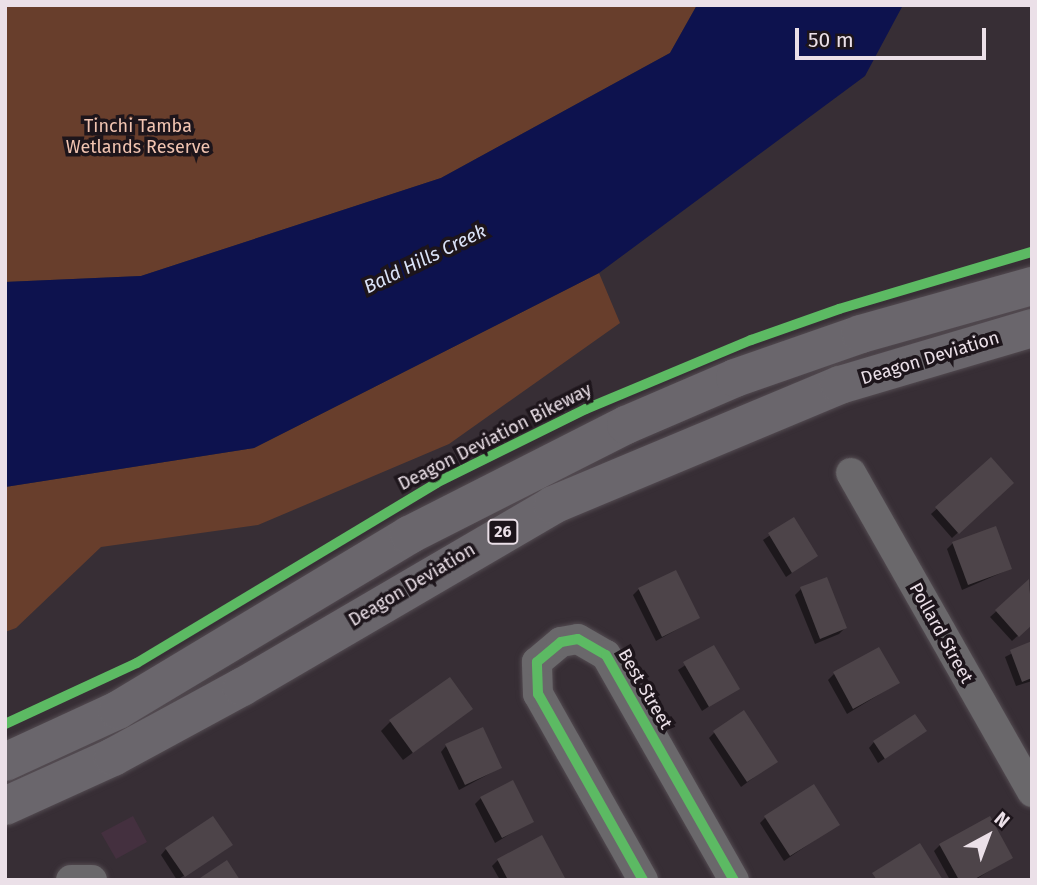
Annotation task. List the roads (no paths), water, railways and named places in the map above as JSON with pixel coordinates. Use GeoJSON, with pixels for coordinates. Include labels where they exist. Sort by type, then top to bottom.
{"type":"FeatureCollection","features":[{"type":"Feature","properties":{"kind":"highway","name":"26"},"geometry":{"type":"LineString","coordinates":[[5,762],[118,710],[409,535],[626,425],[735,378],[860,334],[1032,286]]}},
{"type":"Feature","properties":{"kind":"highway","name":"Deagon Deviation"},"geometry":{"type":"LineString","coordinates":[[5,806],[113,757],[242,687],[553,505],[840,385],[1032,328]]}},
{"type":"Feature","properties":{"kind":"street","name":"Pollard Street"},"geometry":{"type":"LineString","coordinates":[[851,473],[1032,792]]}},
{"type":"Feature","properties":{"kind":"street","name":"Best Street"},"geometry":{"type":"LineString","coordinates":[[643,880],[538,694],[537,662],[561,642],[578,639],[606,655],[734,880]]}},
{"type":"Feature","properties":{"kind":"street"},"geometry":{"type":"LineString","coordinates":[[71,880],[92,880]]}},
{"type":"Feature","properties":{"kind":"water","name":"Bald Hills Creek"},"geometry":{"type":"Polygon","coordinates":[[[697,5],[903,5],[865,76],[599,273],[254,448],[5,487],[5,282],[141,276],[441,178],[670,53],[697,5]]]}},
{"type":"Feature","properties":{"kind":"park label","name":"Tinchi Tamba Wetlands Reserve"},"geometry":{"type":"Point","coordinates":[138,137]}}]}
